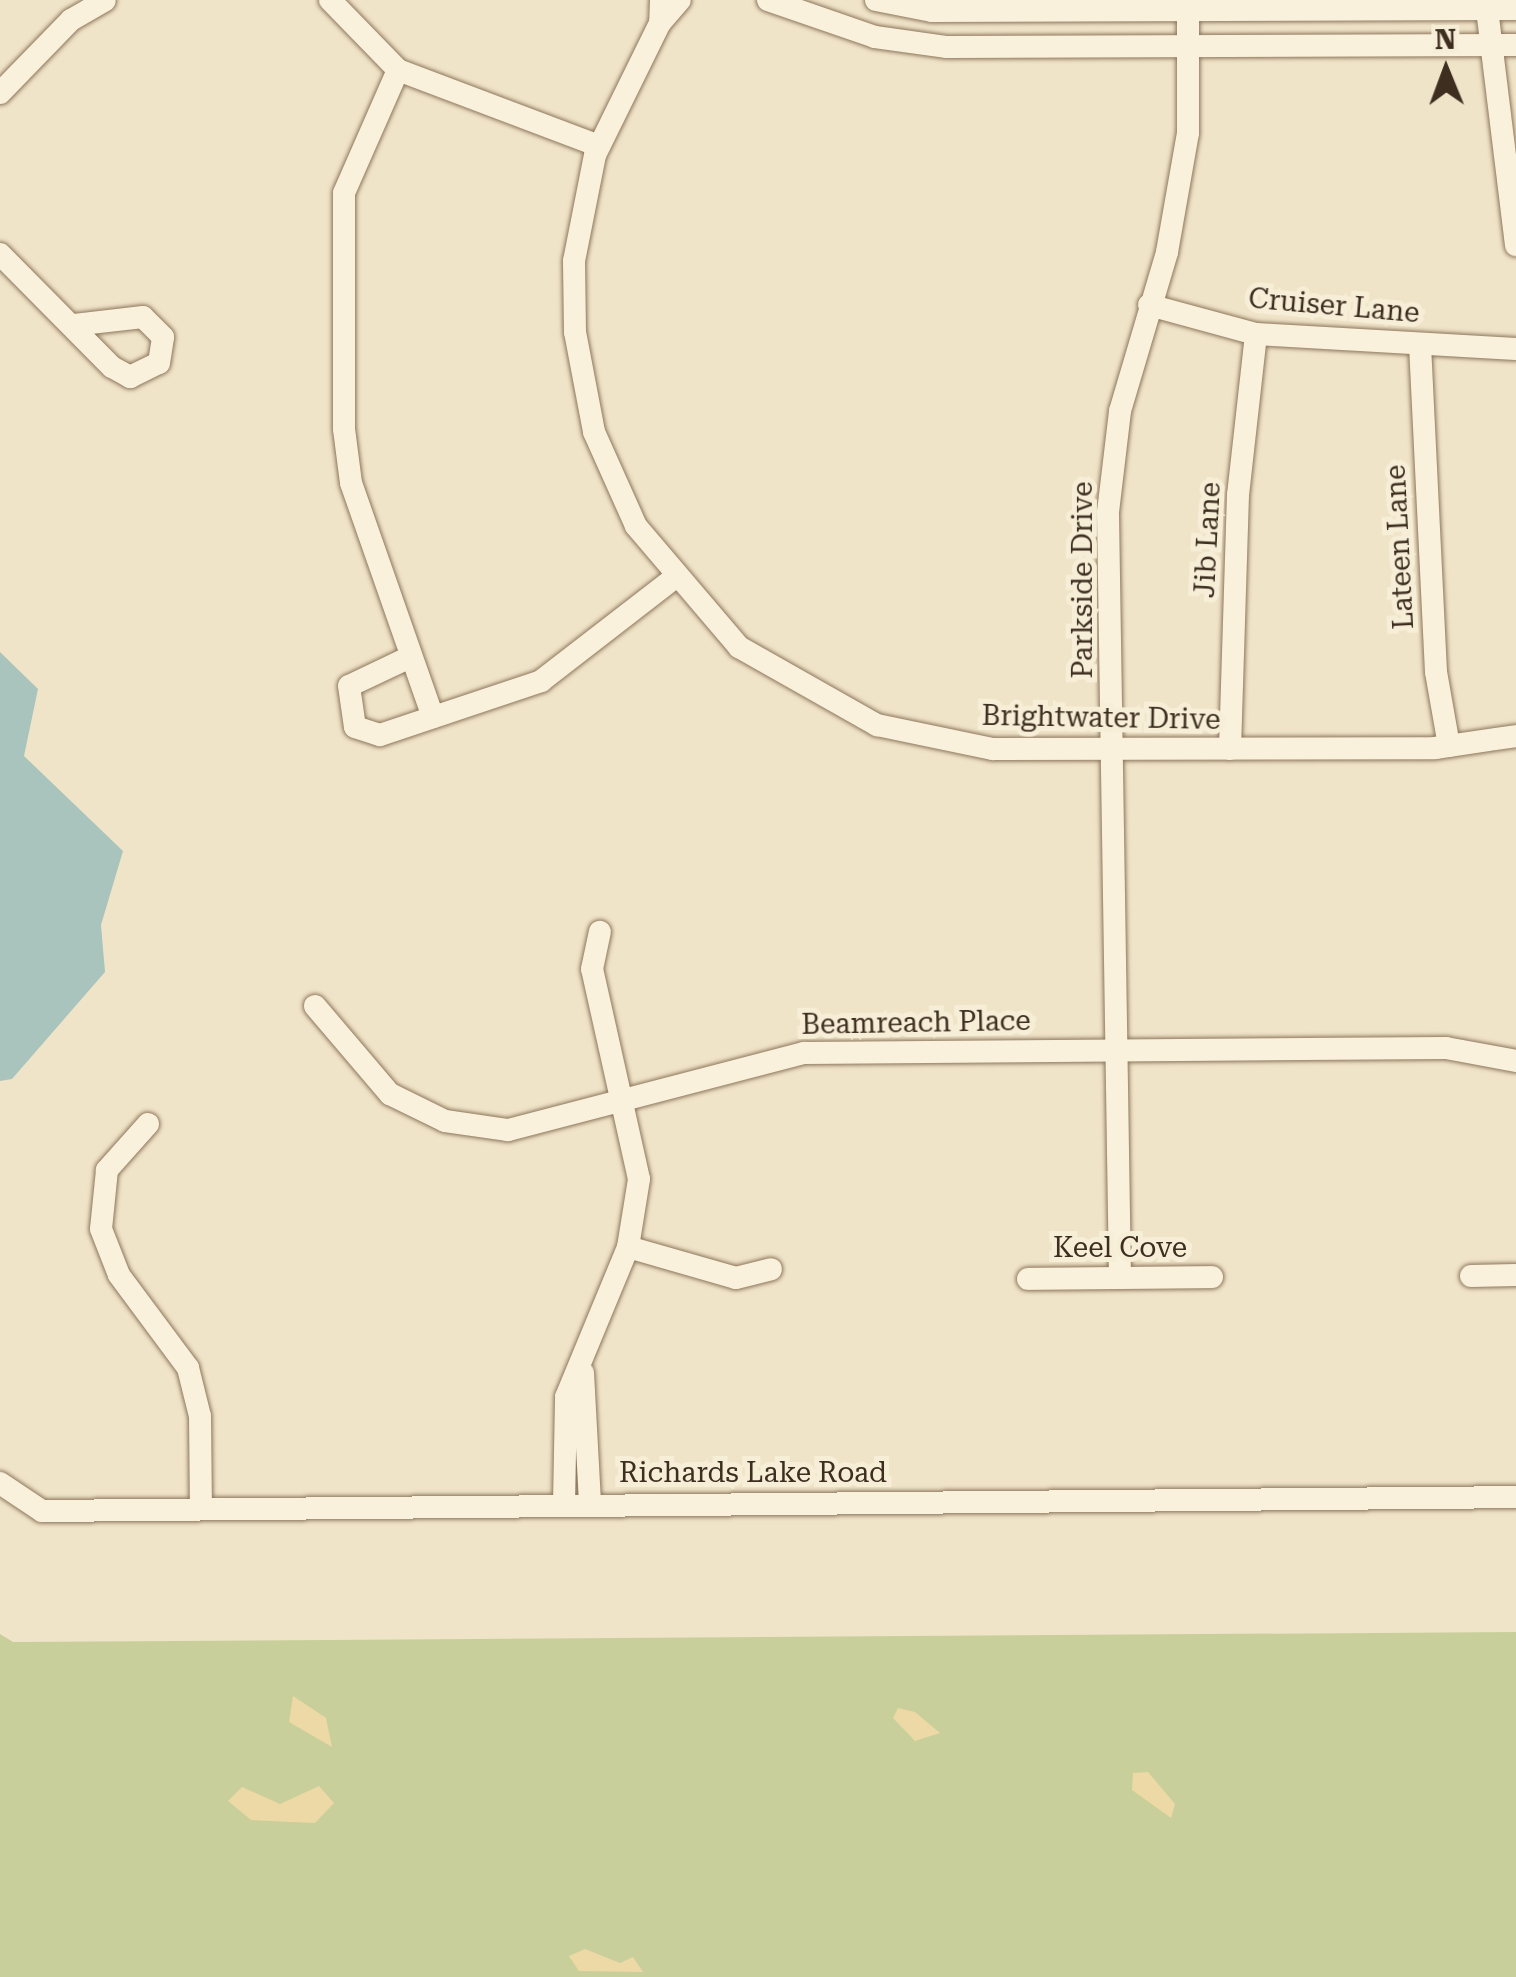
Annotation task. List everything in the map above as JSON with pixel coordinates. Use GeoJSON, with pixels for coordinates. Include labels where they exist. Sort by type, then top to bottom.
{"type":"FeatureCollection","features":[{"type":"Feature","properties":{"kind":"street"},"geometry":{"type":"LineString","coordinates":[[0,93],[105,0]]}},
{"type":"Feature","properties":{"kind":"street"},"geometry":{"type":"LineString","coordinates":[[330,0],[398,70],[599,146]]}},
{"type":"Feature","properties":{"kind":"street","name":"Brightwater Drive"},"geometry":{"type":"LineString","coordinates":[[680,0],[660,12],[599,146],[574,261],[581,379],[614,484],[673,579],[776,674],[877,725],[993,749],[1449,746],[1516,736]]}},
{"type":"Feature","properties":{"kind":"street"},"geometry":{"type":"LineString","coordinates":[[768,0],[876,37],[947,47],[1516,45]]}},
{"type":"Feature","properties":{"kind":"street"},"geometry":{"type":"LineString","coordinates":[[876,0],[932,11],[1516,9]]}},
{"type":"Feature","properties":{"kind":"street"},"geometry":{"type":"LineString","coordinates":[[1487,9],[1488,46],[1510,155],[1516,245]]}},
{"type":"Feature","properties":{"kind":"street","name":"Parkside Drive"},"geometry":{"type":"LineString","coordinates":[[1120,1278],[1117,750],[1108,512],[1120,411],[1188,133],[1188,11]]}},
{"type":"Feature","properties":{"kind":"street"},"geometry":{"type":"LineString","coordinates":[[398,70],[344,192],[344,429],[351,482],[408,658],[433,717]]}},
{"type":"Feature","properties":{"kind":"street"},"geometry":{"type":"LineString","coordinates":[[0,254],[74,325]]}},
{"type":"Feature","properties":{"kind":"street","name":"Cruiser Lane"},"geometry":{"type":"LineString","coordinates":[[1149,305],[1256,334],[1516,349]]}},
{"type":"Feature","properties":{"kind":"street","name":"Jib Lane"},"geometry":{"type":"LineString","coordinates":[[1230,749],[1238,495],[1256,334]]}},
{"type":"Feature","properties":{"kind":"street","name":"Lateen Lane"},"geometry":{"type":"LineString","coordinates":[[1420,345],[1436,672],[1449,746]]}},
{"type":"Feature","properties":{"kind":"street"},"geometry":{"type":"LineString","coordinates":[[408,658],[348,686],[349,718],[380,735],[541,681],[673,579]]}},
{"type":"Feature","properties":{"kind":"street"},"geometry":{"type":"LineString","coordinates":[[564,1504],[566,1397],[584,1373],[628,1248],[638,1179],[628,1101],[592,969],[600,932]]}},
{"type":"Feature","properties":{"kind":"street","name":"Beamreach Place"},"geometry":{"type":"LineString","coordinates":[[314,1006],[367,1075],[445,1121],[539,1127],[804,1054],[1446,1048],[1516,1061]]}},
{"type":"Feature","properties":{"kind":"street"},"geometry":{"type":"LineString","coordinates":[[148,1124],[107,1170],[101,1229],[119,1275],[192,1380],[201,1508]]}},
{"type":"Feature","properties":{"kind":"street"},"geometry":{"type":"LineString","coordinates":[[628,1248],[736,1278],[771,1269]]}},
{"type":"Feature","properties":{"kind":"street"},"geometry":{"type":"LineString","coordinates":[[1470,1276],[1516,1275]]}},
{"type":"Feature","properties":{"kind":"street","name":"Keel Cove"},"geometry":{"type":"LineString","coordinates":[[1028,1278],[1212,1277]]}},
{"type":"Feature","properties":{"kind":"street"},"geometry":{"type":"LineString","coordinates":[[584,1373],[590,1504]]}},
{"type":"Feature","properties":{"kind":"street","name":"Richards Lake Road"},"geometry":{"type":"LineString","coordinates":[[0,1482],[42,1511],[1516,1497]]}},
{"type":"Feature","properties":{"kind":"green space"},"geometry":{"type":"Polygon","coordinates":[[[1516,1632],[1516,1977],[0,1977],[0,1634],[13,1642],[1516,1632]]]}},
{"type":"Feature","properties":{"kind":"sand"},"geometry":{"type":"Polygon","coordinates":[[[293,1696],[326,1718],[332,1747],[289,1722],[293,1696]]]}},
{"type":"Feature","properties":{"kind":"sand"},"geometry":{"type":"Polygon","coordinates":[[[898,1708],[915,1712],[940,1733],[915,1741],[893,1718],[898,1708]]]}},
{"type":"Feature","properties":{"kind":"sand"},"geometry":{"type":"Polygon","coordinates":[[[1148,1772],[1175,1804],[1171,1818],[1132,1790],[1133,1773],[1148,1772]]]}},
{"type":"Feature","properties":{"kind":"sand"},"geometry":{"type":"Polygon","coordinates":[[[319,1786],[334,1803],[315,1823],[251,1820],[228,1801],[242,1787],[280,1804],[319,1786]]]}},
{"type":"Feature","properties":{"kind":"sand"},"geometry":{"type":"Polygon","coordinates":[[[585,1949],[620,1963],[633,1957],[643,1972],[579,1971],[569,1956],[585,1949]]]}},
{"type":"Feature","properties":{"kind":"water"},"geometry":{"type":"Polygon","coordinates":[[[0,652],[38,689],[24,756],[123,851],[101,925],[105,972],[12,1079],[0,1081],[0,652]]]}}]}
